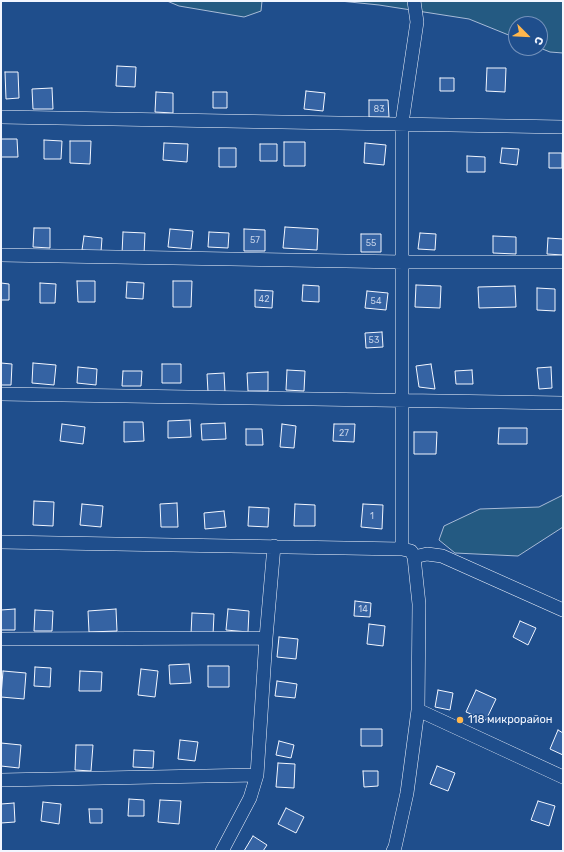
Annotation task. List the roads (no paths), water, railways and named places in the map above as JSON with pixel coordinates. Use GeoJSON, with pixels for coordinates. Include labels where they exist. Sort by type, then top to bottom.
{"type":"FeatureCollection","features":[{"type":"Feature","properties":{"kind":"street"},"geometry":{"type":"LineString","coordinates":[[402,549],[402,123],[417,22],[414,1]]}},
{"type":"Feature","properties":{"kind":"street"},"geometry":{"type":"LineString","coordinates":[[1,117],[563,127]]}},
{"type":"Feature","properties":{"kind":"street"},"geometry":{"type":"LineString","coordinates":[[1,255],[403,262],[563,262]]}},
{"type":"Feature","properties":{"kind":"street"},"geometry":{"type":"LineString","coordinates":[[1,394],[563,403]]}},
{"type":"Feature","properties":{"kind":"street"},"geometry":{"type":"LineString","coordinates":[[1,542],[274,546],[402,549],[410,551],[414,557],[419,604],[418,710],[407,793],[393,851]]}},
{"type":"Feature","properties":{"kind":"street"},"geometry":{"type":"LineString","coordinates":[[222,851],[250,798],[257,775],[274,546]]}},
{"type":"Feature","properties":{"kind":"street"},"geometry":{"type":"LineString","coordinates":[[414,557],[427,554],[442,556],[563,610]]}},
{"type":"Feature","properties":{"kind":"street"},"geometry":{"type":"LineString","coordinates":[[1,639],[266,638]]}},
{"type":"Feature","properties":{"kind":"street"},"geometry":{"type":"LineString","coordinates":[[418,710],[563,777]]}},
{"type":"Feature","properties":{"kind":"street"},"geometry":{"type":"LineString","coordinates":[[1,780],[257,775]]}},
{"type":"Feature","properties":{"kind":"place","name":"118 микрорайон"},"geometry":{"type":"Point","coordinates":[460,720]}}]}
